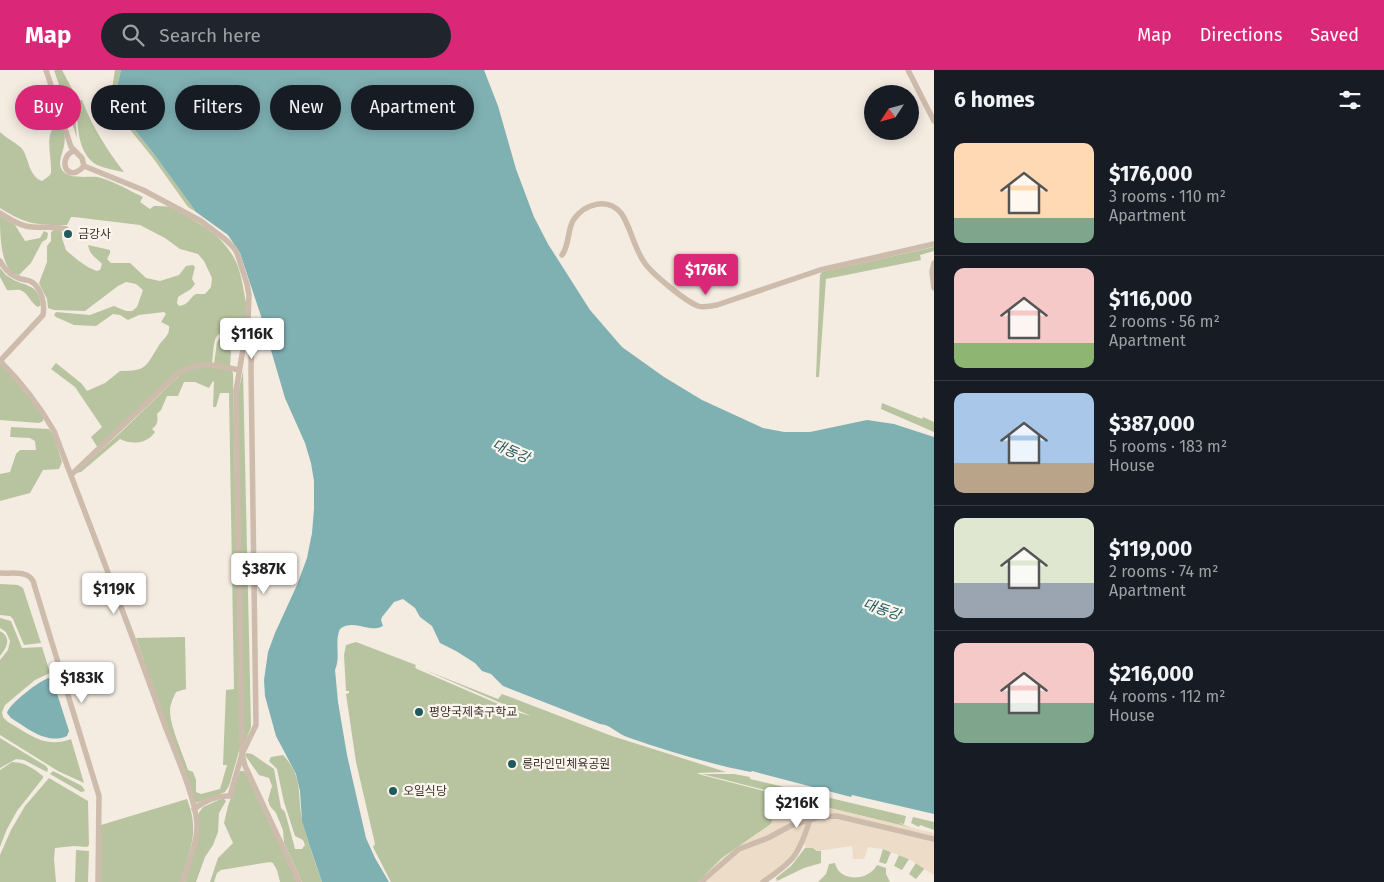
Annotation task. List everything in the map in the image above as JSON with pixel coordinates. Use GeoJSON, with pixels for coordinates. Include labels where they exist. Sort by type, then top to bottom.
{"type":"FeatureCollection","features":[{"type":"Feature","properties":{"kind":"street"},"geometry":{"type":"LineString","coordinates":[[46,70],[67,136],[73,151],[82,158],[84,166]]}},
{"type":"Feature","properties":{"kind":"street"},"geometry":{"type":"LineString","coordinates":[[908,70],[934,121]]}},
{"type":"Feature","properties":{"kind":"street"},"geometry":{"type":"LineString","coordinates":[[73,151],[70,152],[66,160],[68,171],[78,172],[84,166]]}},
{"type":"Feature","properties":{"kind":"street"},"geometry":{"type":"LineString","coordinates":[[84,166],[143,190],[188,213],[234,248],[244,272],[248,296],[248,320],[236,392],[242,754],[245,766],[299,882]]}},
{"type":"Feature","properties":{"kind":"street"},"geometry":{"type":"LineString","coordinates":[[562,255],[566,249],[574,219],[592,205],[599,203],[608,206],[616,209],[622,215],[638,252],[649,268],[687,299],[698,306],[705,307],[717,305],[820,270],[934,244]]}},
{"type":"Feature","properties":{"kind":"street"},"geometry":{"type":"LineString","coordinates":[[0,213],[20,224],[32,227],[58,227],[66,229]]}},
{"type":"Feature","properties":{"kind":"street"},"geometry":{"type":"LineString","coordinates":[[0,261],[3,267],[14,277],[30,281],[37,287],[41,295],[44,312],[0,361],[21,382],[38,404],[54,431],[124,614],[194,809],[197,824],[196,836],[182,882]]}},
{"type":"Feature","properties":{"kind":"street"},"geometry":{"type":"LineString","coordinates":[[934,263],[932,272],[934,288]]}},
{"type":"Feature","properties":{"kind":"street"},"geometry":{"type":"LineString","coordinates":[[194,809],[215,797],[230,796],[242,754],[256,725],[251,369],[252,331],[260,330]]}},
{"type":"Feature","properties":{"kind":"street"},"geometry":{"type":"LineString","coordinates":[[71,475],[181,371],[198,365],[222,366],[239,370]]}},
{"type":"Feature","properties":{"kind":"street"},"geometry":{"type":"LineString","coordinates":[[0,573],[29,575],[36,590],[99,796],[98,882]]}},
{"type":"Feature","properties":{"kind":"street"},"geometry":{"type":"LineString","coordinates":[[702,882],[739,848],[810,820],[837,816],[934,839]]}},
{"type":"Feature","properties":{"kind":"street"},"geometry":{"type":"LineString","coordinates":[[763,882],[789,863],[802,844],[810,820]]}},
{"type":"Feature","properties":{"kind":"green space"},"geometry":{"type":"Polygon","coordinates":[[[54,70],[62,70],[70,85],[59,85],[54,70]]]}},
{"type":"Feature","properties":{"kind":"green space"},"geometry":{"type":"Polygon","coordinates":[[[115,70],[121,70],[118,85],[113,85],[115,70]]]}},
{"type":"Feature","properties":{"kind":"green space"},"geometry":{"type":"Polygon","coordinates":[[[82,100],[91,121],[91,130],[96,130],[124,172],[97,165],[90,160],[79,137],[82,100]]]}},
{"type":"Feature","properties":{"kind":"green space"},"geometry":{"type":"Polygon","coordinates":[[[52,130],[64,130],[65,141],[60,164],[67,174],[108,180],[143,197],[140,202],[150,209],[154,206],[164,206],[175,209],[217,237],[228,249],[239,269],[246,305],[247,319],[245,327],[238,335],[222,333],[218,335],[214,343],[212,363],[190,365],[98,448],[91,437],[102,427],[75,387],[51,369],[56,363],[81,383],[87,391],[105,383],[120,371],[136,370],[144,366],[167,335],[169,326],[161,322],[166,314],[164,312],[139,315],[128,320],[120,315],[113,314],[96,326],[74,325],[56,317],[54,315],[56,312],[90,315],[114,306],[126,311],[132,311],[137,307],[143,290],[136,284],[126,282],[85,311],[54,310],[48,308],[47,299],[39,283],[47,262],[47,246],[51,241],[51,232],[60,230],[66,250],[84,265],[97,271],[100,270],[102,264],[92,254],[88,245],[110,250],[107,259],[111,263],[130,263],[146,278],[160,281],[179,275],[186,266],[193,265],[195,267],[192,279],[195,284],[191,289],[178,297],[177,303],[179,306],[187,303],[196,294],[205,294],[211,287],[212,278],[204,261],[198,254],[180,249],[165,238],[140,225],[74,217],[71,217],[67,225],[39,224],[25,221],[0,208],[0,132],[21,148],[32,172],[42,181],[51,173],[49,139],[52,130]]]}},
{"type":"Feature","properties":{"kind":"green space"},"geometry":{"type":"Polygon","coordinates":[[[130,130],[135,130],[196,212],[188,207],[130,130]]]}},
{"type":"Feature","properties":{"kind":"green space"},"geometry":{"type":"Polygon","coordinates":[[[0,216],[15,225],[25,241],[40,238],[44,231],[48,233],[47,239],[42,242],[31,263],[19,275],[13,273],[8,267],[2,251],[0,216]]]}},
{"type":"Feature","properties":{"kind":"green space"},"geometry":{"type":"Polygon","coordinates":[[[934,247],[934,251],[920,255],[921,260],[826,279],[819,377],[816,377],[820,275],[822,272],[934,247]]]}},
{"type":"Feature","properties":{"kind":"green space"},"geometry":{"type":"Polygon","coordinates":[[[0,268],[8,276],[34,288],[41,305],[38,307],[35,305],[20,290],[7,290],[0,277],[0,268]]]}},
{"type":"Feature","properties":{"kind":"green space"},"geometry":{"type":"Polygon","coordinates":[[[222,335],[226,335],[229,338],[230,366],[214,364],[217,342],[222,335]]]}},
{"type":"Feature","properties":{"kind":"green space"},"geometry":{"type":"Polygon","coordinates":[[[0,364],[24,388],[43,416],[43,421],[39,423],[0,420],[0,364]]]}},
{"type":"Feature","properties":{"kind":"green space"},"geometry":{"type":"Polygon","coordinates":[[[192,367],[231,370],[233,373],[240,748],[229,786],[225,792],[196,803],[166,725],[136,638],[185,637],[186,689],[176,692],[173,699],[170,711],[172,724],[188,770],[193,772],[196,780],[196,792],[201,794],[220,789],[227,765],[223,765],[226,690],[234,689],[229,393],[220,393],[216,407],[213,407],[213,381],[209,388],[195,382],[184,382],[178,396],[167,396],[161,410],[157,414],[157,422],[152,429],[155,432],[152,436],[144,441],[134,443],[120,439],[81,472],[76,473],[183,372],[192,367]]]}},
{"type":"Feature","properties":{"kind":"green space"},"geometry":{"type":"Polygon","coordinates":[[[243,371],[251,727],[245,742],[238,393],[243,371]]]}},
{"type":"Feature","properties":{"kind":"green space"},"geometry":{"type":"Polygon","coordinates":[[[882,403],[934,422],[934,432],[881,409],[882,403]]]}},
{"type":"Feature","properties":{"kind":"green space"},"geometry":{"type":"Polygon","coordinates":[[[11,427],[49,429],[53,434],[62,462],[59,469],[43,470],[30,493],[0,501],[0,474],[10,472],[16,454],[20,450],[36,450],[35,441],[30,438],[10,437],[11,427]]]}},
{"type":"Feature","properties":{"kind":"green space"},"geometry":{"type":"Polygon","coordinates":[[[0,584],[18,585],[23,588],[41,643],[24,645],[13,619],[10,616],[0,615],[0,584]]]}},
{"type":"Feature","properties":{"kind":"green space"},"geometry":{"type":"Polygon","coordinates":[[[0,618],[11,621],[22,648],[42,647],[50,673],[35,680],[5,705],[2,712],[3,717],[8,722],[38,739],[62,742],[71,739],[84,783],[58,771],[0,735],[0,660],[8,650],[10,641],[6,632],[0,628],[0,618]]]}},
{"type":"Feature","properties":{"kind":"green space"},"geometry":{"type":"Polygon","coordinates":[[[0,631],[6,637],[7,643],[0,656],[0,631]]]}},
{"type":"Feature","properties":{"kind":"green space","name":"릉라인민체육공원"},"geometry":{"type":"Polygon","coordinates":[[[356,642],[416,665],[417,669],[517,712],[531,716],[425,670],[498,699],[502,694],[612,736],[726,772],[697,773],[702,775],[784,797],[771,794],[769,800],[775,801],[777,805],[771,824],[722,858],[698,882],[391,882],[373,847],[375,844],[356,762],[346,694],[349,691],[346,691],[344,655],[346,645],[356,642]]]}},
{"type":"Feature","properties":{"kind":"green space"},"geometry":{"type":"Polygon","coordinates":[[[0,738],[46,766],[47,772],[24,760],[16,759],[0,768],[0,738]]]}},
{"type":"Feature","properties":{"kind":"green space"},"geometry":{"type":"Polygon","coordinates":[[[246,753],[252,754],[274,769],[281,808],[285,812],[295,849],[302,849],[305,845],[303,840],[295,836],[284,802],[277,769],[269,761],[271,757],[283,755],[290,764],[299,788],[301,813],[305,830],[322,882],[302,882],[284,843],[283,830],[276,813],[268,800],[272,786],[269,778],[259,775],[245,755],[246,753]]]}},
{"type":"Feature","properties":{"kind":"green space"},"geometry":{"type":"Polygon","coordinates":[[[12,762],[29,766],[43,776],[43,778],[17,811],[0,847],[0,770],[12,762]]]}},
{"type":"Feature","properties":{"kind":"green space"},"geometry":{"type":"Polygon","coordinates":[[[53,771],[82,786],[85,791],[81,792],[50,774],[53,771]]]}},
{"type":"Feature","properties":{"kind":"green space"},"geometry":{"type":"Polygon","coordinates":[[[240,771],[244,771],[246,774],[297,882],[280,882],[277,870],[273,863],[270,862],[221,870],[217,873],[214,882],[210,882],[218,858],[233,843],[224,823],[240,771]]]}},
{"type":"Feature","properties":{"kind":"green space"},"geometry":{"type":"Polygon","coordinates":[[[702,774],[734,774],[750,777],[750,779],[906,816],[904,824],[899,823],[912,828],[801,801],[804,800],[800,796],[787,793],[785,795],[702,774]]]}},
{"type":"Feature","properties":{"kind":"green space"},"geometry":{"type":"Polygon","coordinates":[[[49,778],[88,801],[89,845],[87,847],[55,848],[56,882],[0,882],[0,855],[11,830],[25,806],[49,778]]]}},
{"type":"Feature","properties":{"kind":"green space"},"geometry":{"type":"Polygon","coordinates":[[[223,798],[226,801],[219,813],[218,832],[213,845],[205,857],[196,882],[185,882],[198,836],[198,814],[203,807],[223,798]]]}},
{"type":"Feature","properties":{"kind":"green space"},"geometry":{"type":"Polygon","coordinates":[[[187,799],[193,821],[193,831],[190,850],[180,882],[99,882],[101,825],[187,799]]]}},
{"type":"Feature","properties":{"kind":"green space"},"geometry":{"type":"Polygon","coordinates":[[[913,817],[934,822],[934,830],[911,823],[913,817]]]}},
{"type":"Feature","properties":{"kind":"green space"},"geometry":{"type":"Polygon","coordinates":[[[805,848],[821,851],[821,863],[804,868],[777,881],[776,878],[791,866],[805,848]]]}},
{"type":"Feature","properties":{"kind":"green space"},"geometry":{"type":"Polygon","coordinates":[[[883,849],[891,852],[886,864],[879,862],[883,849]]]}},
{"type":"Feature","properties":{"kind":"green space"},"geometry":{"type":"Polygon","coordinates":[[[76,850],[89,851],[88,882],[75,882],[76,850]]]}},
{"type":"Feature","properties":{"kind":"green space"},"geometry":{"type":"Polygon","coordinates":[[[899,855],[909,859],[902,870],[894,866],[899,855]]]}},
{"type":"Feature","properties":{"kind":"green space"},"geometry":{"type":"Polygon","coordinates":[[[835,863],[842,874],[854,878],[867,875],[877,865],[886,868],[886,874],[890,882],[818,882],[826,874],[829,864],[835,863]]]}},
{"type":"Feature","properties":{"kind":"green space"},"geometry":{"type":"Polygon","coordinates":[[[916,863],[925,868],[916,879],[909,874],[916,863]]]}},
{"type":"Feature","properties":{"kind":"shaded area"},"geometry":{"type":"Polygon","coordinates":[[[771,794],[934,833],[934,875],[909,859],[883,849],[868,847],[864,859],[853,859],[852,846],[817,851],[813,848],[805,848],[806,845],[803,844],[798,851],[763,882],[698,882],[722,858],[771,824],[777,805],[774,801],[769,800],[771,794]]]}},
{"type":"Feature","properties":{"kind":"water","name":"대동강"},"geometry":{"type":"Polygon","coordinates":[[[121,70],[484,70],[498,106],[516,169],[534,217],[548,244],[590,310],[622,347],[664,377],[702,400],[763,428],[784,432],[810,432],[867,420],[894,424],[934,437],[934,814],[852,795],[851,797],[752,771],[720,765],[627,737],[607,726],[503,686],[491,674],[482,671],[475,663],[440,643],[432,626],[420,617],[415,608],[403,599],[394,602],[382,617],[383,626],[373,628],[351,625],[340,629],[335,670],[338,702],[347,755],[366,838],[389,882],[322,882],[302,821],[300,791],[296,774],[276,736],[265,696],[264,680],[268,652],[307,558],[314,509],[314,481],[311,463],[305,443],[285,398],[240,253],[228,235],[196,212],[135,130],[165,130],[165,85],[118,85],[121,70]]]}},
{"type":"Feature","properties":{"kind":"water"},"geometry":{"type":"Polygon","coordinates":[[[49,678],[54,684],[69,731],[67,736],[60,738],[45,737],[38,734],[11,718],[7,713],[13,704],[25,693],[49,678]]]}},
{"type":"Feature","properties":{"kind":"place","name":"금강사"},"geometry":{"type":"Point","coordinates":[68,234]}},
{"type":"Feature","properties":{"kind":"place","name":"평양국제축구학교"},"geometry":{"type":"Point","coordinates":[419,712]}},
{"type":"Feature","properties":{"kind":"place","name":"릉라인민체육공원"},"geometry":{"type":"Point","coordinates":[512,764]}},
{"type":"Feature","properties":{"kind":"place","name":"오일식당"},"geometry":{"type":"Point","coordinates":[393,791]}}]}
